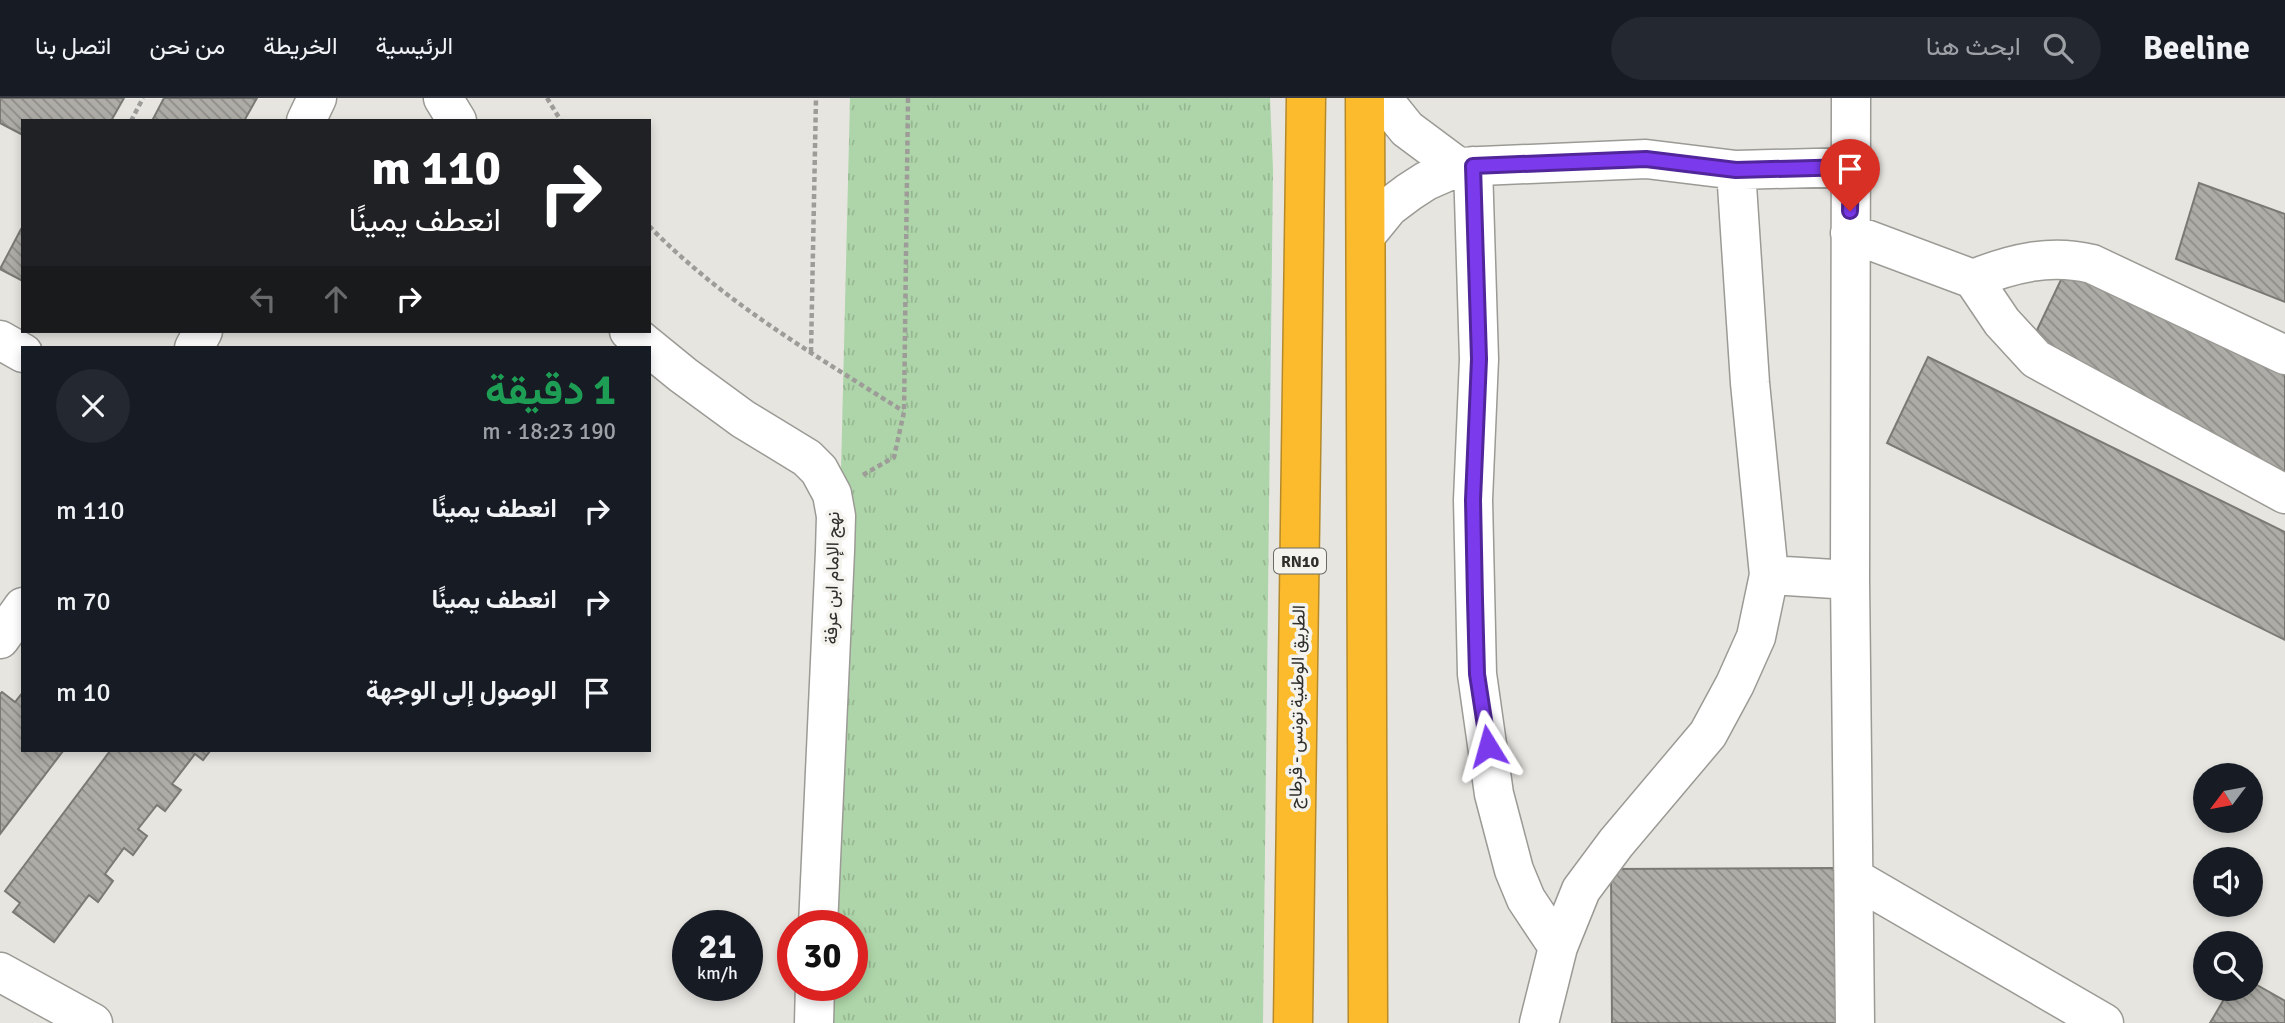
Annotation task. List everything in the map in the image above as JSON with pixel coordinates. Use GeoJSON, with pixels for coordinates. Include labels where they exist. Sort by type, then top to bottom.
{"type":"FeatureCollection","features":[{"type":"Feature","properties":{"kind":"highway"},"geometry":{"type":"LineString","coordinates":[[1298,98],[1306,159]]}},
{"type":"Feature","properties":{"kind":"highway","name":"الطريق الوطنية تونس - قرطاج"},"geometry":{"type":"LineString","coordinates":[[1293,1023],[1306,98]]}},
{"type":"Feature","properties":{"kind":"highway"},"geometry":{"type":"LineString","coordinates":[[1365,98],[1368,1023]]}},
{"type":"Feature","properties":{"kind":"street"},"geometry":{"type":"LineString","coordinates":[[307,119],[317,98]]}},
{"type":"Feature","properties":{"kind":"street"},"geometry":{"type":"LineString","coordinates":[[443,98],[456,119]]}},
{"type":"Feature","properties":{"kind":"street"},"geometry":{"type":"LineString","coordinates":[[1382,98],[1407,129],[1466,166]]}},
{"type":"Feature","properties":{"kind":"street"},"geometry":{"type":"LineString","coordinates":[[1851,98],[1850,580],[1855,1023]]}},
{"type":"Feature","properties":{"kind":"street"},"geometry":{"type":"LineString","coordinates":[[1367,234],[1389,207],[1409,192],[1426,181],[1466,166],[1646,159],[1736,170],[1851,167]]}},
{"type":"Feature","properties":{"kind":"street"},"geometry":{"type":"LineString","coordinates":[[1466,166],[1479,359],[1473,500],[1477,674],[1494,794],[1514,870],[1527,899],[1558,947]]}},
{"type":"Feature","properties":{"kind":"street"},"geometry":{"type":"LineString","coordinates":[[1539,1023],[1558,947],[1581,890],[1616,843],[1707,734],[1735,684],[1756,637],[1769,575],[1750,383],[1736,170]]}},
{"type":"Feature","properties":{"kind":"street"},"geometry":{"type":"LineString","coordinates":[[1850,233],[1973,279],[2002,322],[2036,359],[2285,494]]}},
{"type":"Feature","properties":{"kind":"street"},"geometry":{"type":"LineString","coordinates":[[1973,279],[2028,261],[2057,258],[2092,264],[2285,355]]}},
{"type":"Feature","properties":{"kind":"street","name":"نهج الإمام ابن عرفة"},"geometry":{"type":"LineString","coordinates":[[631,333],[647,346]]}},
{"type":"Feature","properties":{"kind":"street"},"geometry":{"type":"LineString","coordinates":[[0,340],[21,352]]}},
{"type":"Feature","properties":{"kind":"street","name":"نهج الإمام ابن عرفة"},"geometry":{"type":"LineString","coordinates":[[651,349],[743,419],[807,458],[819,470],[832,494],[836,516],[835,551],[819,910]]}},
{"type":"Feature","properties":{"kind":"street"},"geometry":{"type":"LineString","coordinates":[[1769,575],[1850,580]]}},
{"type":"Feature","properties":{"kind":"street"},"geometry":{"type":"LineString","coordinates":[[0,639],[21,610]]}},
{"type":"Feature","properties":{"kind":"street"},"geometry":{"type":"LineString","coordinates":[[1854,878],[2104,1023]]}},
{"type":"Feature","properties":{"kind":"street"},"geometry":{"type":"LineString","coordinates":[[0,972],[93,1023]]}},
{"type":"Feature","properties":{"kind":"street"},"geometry":{"type":"LineString","coordinates":[[814,1023],[815,1001]]}},
{"type":"Feature","properties":{"kind":"path"},"geometry":{"type":"LineString","coordinates":[[132,119],[143,98]]}},
{"type":"Feature","properties":{"kind":"path"},"geometry":{"type":"LineString","coordinates":[[547,98],[560,119]]}},
{"type":"Feature","properties":{"kind":"path"},"geometry":{"type":"LineString","coordinates":[[811,352],[816,98]]}},
{"type":"Feature","properties":{"kind":"path"},"geometry":{"type":"LineString","coordinates":[[832,494],[894,457],[904,412],[908,98]]}},
{"type":"Feature","properties":{"kind":"path"},"geometry":{"type":"LineString","coordinates":[[651,228],[679,257],[738,305],[904,412]]}},
{"type":"Feature","properties":{"kind":"green space"},"geometry":{"type":"Polygon","coordinates":[[[850,98],[1270,98],[1273,169],[1263,1023],[828,1023],[829,1001],[868,1001],[868,910],[830,910],[850,98]]]}},
{"type":"Feature","properties":{"kind":"building"},"geometry":{"type":"Polygon","coordinates":[[[0,98],[124,98],[112,119],[21,119],[21,134],[0,123],[0,98]]]}},
{"type":"Feature","properties":{"kind":"building"},"geometry":{"type":"Polygon","coordinates":[[[164,98],[257,98],[245,119],[153,119],[164,98]]]}},
{"type":"Feature","properties":{"kind":"building"},"geometry":{"type":"Polygon","coordinates":[[[2199,183],[2285,214],[2285,302],[2176,259],[2199,183]]]}},
{"type":"Feature","properties":{"kind":"building"},"geometry":{"type":"Polygon","coordinates":[[[21,229],[21,280],[0,269],[21,229]]]}},
{"type":"Feature","properties":{"kind":"building"},"geometry":{"type":"Polygon","coordinates":[[[2068,265],[2285,372],[2285,474],[2028,349],[2068,265]]]}},
{"type":"Feature","properties":{"kind":"building"},"geometry":{"type":"Polygon","coordinates":[[[1928,357],[2285,532],[2285,640],[1887,443],[1928,357]]]}},
{"type":"Feature","properties":{"kind":"building"},"geometry":{"type":"Polygon","coordinates":[[[2,692],[15,702],[21,694],[21,752],[62,752],[0,834],[2,692]]]}},
{"type":"Feature","properties":{"kind":"building"},"geometry":{"type":"Polygon","coordinates":[[[109,752],[209,752],[203,760],[195,754],[172,784],[181,790],[165,811],[157,805],[138,829],[147,836],[133,855],[124,848],[105,874],[113,881],[98,902],[89,895],[54,942],[13,912],[20,903],[5,891],[109,752]]]}},
{"type":"Feature","properties":{"kind":"building"},"geometry":{"type":"Polygon","coordinates":[[[1837,868],[1839,1023],[1612,1023],[1611,869],[1837,868]]]}},
{"type":"Feature","properties":{"kind":"building"},"geometry":{"type":"Polygon","coordinates":[[[2263,988],[2285,1001],[2285,1023],[2210,1023],[2223,1001],[2263,1001],[2263,988]]]}},
{"type":"Feature","properties":{"kind":"route"},"geometry":{"type":"LineString","coordinates":[[1488,746],[1477,674],[1475,600],[1473,500],[1479,359],[1473,166],[1646,159],[1736,170],[1851,167],[1850,211]]}}]}
